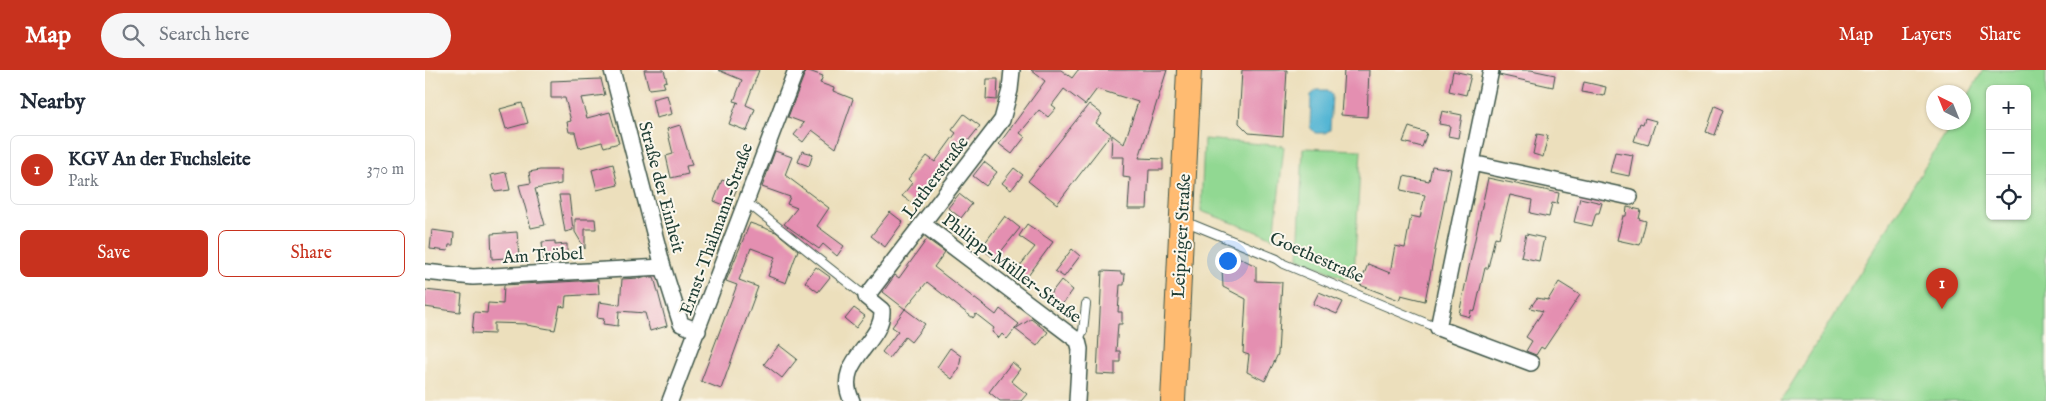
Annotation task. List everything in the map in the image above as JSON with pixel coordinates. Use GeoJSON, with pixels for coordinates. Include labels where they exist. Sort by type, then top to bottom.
{"type":"FeatureCollection","features":[{"type":"Feature","properties":{"kind":"main road","name":"Leipziger Straße"},"geometry":{"type":"LineString","coordinates":[[1173,401],[1189,70]]}},
{"type":"Feature","properties":{"kind":"street","name":"Straße der Einheit"},"geometry":{"type":"LineString","coordinates":[[612,70],[663,267],[681,324],[698,331]]}},
{"type":"Feature","properties":{"kind":"street","name":"Ernst-Thälmann-Straße"},"geometry":{"type":"LineString","coordinates":[[670,401],[796,70]]}},
{"type":"Feature","properties":{"kind":"street","name":"Lutherstraße"},"geometry":{"type":"LineString","coordinates":[[866,297],[1002,120],[1010,90],[1012,70]]}},
{"type":"Feature","properties":{"kind":"street"},"geometry":{"type":"LineString","coordinates":[[1438,328],[1491,70]]}},
{"type":"Feature","properties":{"kind":"street"},"geometry":{"type":"LineString","coordinates":[[1472,163],[1630,197]]}},
{"type":"Feature","properties":{"kind":"street","name":"Philipp-Müller-Straße"},"geometry":{"type":"LineString","coordinates":[[923,224],[1078,341],[1080,349],[1077,401]]}},
{"type":"Feature","properties":{"kind":"street","name":"Am Tröbel"},"geometry":{"type":"LineString","coordinates":[[425,272],[483,277],[663,267]]}},
{"type":"Feature","properties":{"kind":"street"},"geometry":{"type":"LineString","coordinates":[[851,401],[847,391],[847,377],[854,362],[883,321],[882,310],[866,297]]}},
{"type":"Feature","properties":{"kind":"street","name":"Goethestraße"},"geometry":{"type":"LineString","coordinates":[[1438,328],[1531,363]]}},
{"type":"Feature","properties":{"kind":"lane"},"geometry":{"type":"LineString","coordinates":[[745,201],[866,297]]}},
{"type":"Feature","properties":{"kind":"lane","name":"Goethestraße"},"geometry":{"type":"LineString","coordinates":[[1182,221],[1277,259],[1284,264],[1438,328]]}},
{"type":"Feature","properties":{"kind":"lane"},"geometry":{"type":"LineString","coordinates":[[1078,341],[1083,331],[1086,304]]}},
{"type":"Feature","properties":{"kind":"green space"},"geometry":{"type":"Polygon","coordinates":[[[1983,70],[2046,70],[2046,401],[1781,401],[1948,130],[1971,130],[1971,91],[1983,70]]]}},
{"type":"Feature","properties":{"kind":"green space"},"geometry":{"type":"Polygon","coordinates":[[[1204,139],[1284,146],[1274,238],[1201,211],[1204,139]]]}},
{"type":"Feature","properties":{"kind":"green space"},"geometry":{"type":"Polygon","coordinates":[[[1303,148],[1361,150],[1354,276],[1344,278],[1298,258],[1303,148]]]}},
{"type":"Feature","properties":{"kind":"water"},"geometry":{"type":"Polygon","coordinates":[[[1317,90],[1328,90],[1332,95],[1330,130],[1325,133],[1315,133],[1310,127],[1311,95],[1317,90]]]}},
{"type":"Feature","properties":{"kind":"building"},"geometry":{"type":"Polygon","coordinates":[[[644,70],[664,70],[667,81],[663,82],[665,87],[649,89],[644,70]]]}},
{"type":"Feature","properties":{"kind":"building"},"geometry":{"type":"Polygon","coordinates":[[[718,70],[759,70],[746,105],[755,109],[747,131],[729,124],[737,102],[734,101],[742,80],[718,70]]]}},
{"type":"Feature","properties":{"kind":"building"},"geometry":{"type":"Polygon","coordinates":[[[806,70],[823,76],[820,83],[834,88],[833,91],[853,99],[836,148],[812,130],[803,142],[794,135],[804,123],[788,117],[806,70]]]}},
{"type":"Feature","properties":{"kind":"building"},"geometry":{"type":"Polygon","coordinates":[[[1031,70],[1061,70],[1072,78],[1078,70],[1167,70],[1139,158],[1163,159],[1163,170],[1149,170],[1147,209],[1128,209],[1130,178],[1123,177],[1124,157],[1111,157],[1112,135],[1124,144],[1138,102],[1097,89],[1085,105],[1064,89],[1052,105],[1056,108],[1048,117],[1039,110],[1020,133],[1025,137],[1012,154],[999,144],[1045,81],[1031,70]]]}},
{"type":"Feature","properties":{"kind":"building"},"geometry":{"type":"Polygon","coordinates":[[[1242,70],[1287,70],[1283,136],[1249,133],[1239,123],[1242,70]]]}},
{"type":"Feature","properties":{"kind":"building"},"geometry":{"type":"Polygon","coordinates":[[[1344,70],[1369,70],[1367,117],[1341,115],[1344,70]]]}},
{"type":"Feature","properties":{"kind":"building"},"geometry":{"type":"Polygon","coordinates":[[[1500,70],[1531,70],[1555,75],[1553,87],[1499,75],[1500,70]]]}},
{"type":"Feature","properties":{"kind":"building"},"geometry":{"type":"Polygon","coordinates":[[[1453,71],[1471,75],[1466,95],[1449,91],[1453,71]]]}},
{"type":"Feature","properties":{"kind":"building"},"geometry":{"type":"Polygon","coordinates":[[[601,79],[605,95],[581,98],[587,118],[610,112],[619,143],[604,147],[602,142],[579,148],[575,132],[569,132],[567,122],[571,121],[565,98],[551,98],[551,81],[601,79]]]}},
{"type":"Feature","properties":{"kind":"building"},"geometry":{"type":"Polygon","coordinates":[[[987,79],[998,79],[997,100],[986,99],[987,79]]]}},
{"type":"Feature","properties":{"kind":"building"},"geometry":{"type":"Polygon","coordinates":[[[1584,82],[1606,87],[1604,96],[1582,92],[1584,82]]]}},
{"type":"Feature","properties":{"kind":"building"},"geometry":{"type":"Polygon","coordinates":[[[667,95],[672,114],[656,118],[652,99],[667,95]]]}},
{"type":"Feature","properties":{"kind":"building"},"geometry":{"type":"Polygon","coordinates":[[[522,103],[528,123],[506,129],[500,109],[522,103]]]}},
{"type":"Feature","properties":{"kind":"building"},"geometry":{"type":"Polygon","coordinates":[[[1089,104],[1102,114],[1096,123],[1111,134],[1057,204],[1028,181],[1089,104]]]}},
{"type":"Feature","properties":{"kind":"building"},"geometry":{"type":"Polygon","coordinates":[[[1715,106],[1724,110],[1715,135],[1706,132],[1715,106]]]}},
{"type":"Feature","properties":{"kind":"building"},"geometry":{"type":"Polygon","coordinates":[[[1442,111],[1462,115],[1458,138],[1448,136],[1450,126],[1439,124],[1442,111]]]}},
{"type":"Feature","properties":{"kind":"building"},"geometry":{"type":"Polygon","coordinates":[[[964,114],[980,126],[916,206],[902,196],[912,183],[908,179],[927,156],[935,162],[956,133],[952,130],[964,114]]]}},
{"type":"Feature","properties":{"kind":"building"},"geometry":{"type":"Polygon","coordinates":[[[1645,118],[1656,121],[1648,145],[1634,141],[1640,123],[1643,124],[1645,118]]]}},
{"type":"Feature","properties":{"kind":"building"},"geometry":{"type":"Polygon","coordinates":[[[680,125],[692,165],[686,166],[688,174],[671,178],[666,156],[673,154],[667,129],[680,125]]]}},
{"type":"Feature","properties":{"kind":"building"},"geometry":{"type":"Polygon","coordinates":[[[1409,127],[1427,133],[1422,147],[1403,142],[1409,127]]]}},
{"type":"Feature","properties":{"kind":"building"},"geometry":{"type":"Polygon","coordinates":[[[1537,134],[1548,136],[1543,157],[1533,154],[1537,134]]]}},
{"type":"Feature","properties":{"kind":"building"},"geometry":{"type":"Polygon","coordinates":[[[775,151],[792,157],[785,175],[829,208],[817,226],[844,246],[837,256],[823,244],[819,249],[784,224],[797,208],[787,204],[790,197],[762,187],[775,151]]]}},
{"type":"Feature","properties":{"kind":"building"},"geometry":{"type":"Polygon","coordinates":[[[802,151],[813,154],[809,166],[798,162],[802,151]]]}},
{"type":"Feature","properties":{"kind":"building"},"geometry":{"type":"Polygon","coordinates":[[[1615,152],[1633,155],[1629,176],[1610,172],[1615,152]]]}},
{"type":"Feature","properties":{"kind":"building"},"geometry":{"type":"Polygon","coordinates":[[[984,162],[997,172],[986,186],[973,176],[984,162]]]}},
{"type":"Feature","properties":{"kind":"building"},"geometry":{"type":"Polygon","coordinates":[[[613,164],[618,185],[597,190],[592,170],[613,164]]]}},
{"type":"Feature","properties":{"kind":"building"},"geometry":{"type":"Polygon","coordinates":[[[1432,166],[1451,169],[1425,301],[1401,295],[1399,300],[1360,285],[1368,264],[1390,273],[1395,246],[1405,248],[1411,216],[1420,218],[1425,195],[1401,190],[1404,176],[1429,181],[1432,166]]]}},
{"type":"Feature","properties":{"kind":"building"},"geometry":{"type":"Polygon","coordinates":[[[1014,168],[1023,175],[1011,190],[1002,183],[1014,168]]]}},
{"type":"Feature","properties":{"kind":"building"},"geometry":{"type":"Polygon","coordinates":[[[561,170],[561,184],[535,189],[545,225],[531,228],[519,185],[531,183],[529,172],[561,170]]]}},
{"type":"Feature","properties":{"kind":"building"},"geometry":{"type":"Polygon","coordinates":[[[506,172],[510,190],[495,192],[491,175],[506,172]]]}},
{"type":"Feature","properties":{"kind":"building"},"geometry":{"type":"Polygon","coordinates":[[[1488,178],[1559,193],[1557,204],[1552,203],[1549,217],[1530,213],[1532,200],[1510,195],[1499,238],[1495,237],[1488,268],[1485,268],[1475,311],[1471,310],[1470,317],[1459,314],[1488,178]]]}},
{"type":"Feature","properties":{"kind":"building"},"geometry":{"type":"Polygon","coordinates":[[[722,180],[738,186],[729,207],[714,201],[722,180]]]}},
{"type":"Feature","properties":{"kind":"building"},"geometry":{"type":"Polygon","coordinates":[[[959,194],[972,204],[961,218],[948,208],[959,194]]]}},
{"type":"Feature","properties":{"kind":"building"},"geometry":{"type":"Polygon","coordinates":[[[559,195],[569,195],[573,230],[565,232],[559,195]]]}},
{"type":"Feature","properties":{"kind":"building"},"geometry":{"type":"Polygon","coordinates":[[[1580,198],[1602,203],[1599,213],[1596,213],[1592,226],[1574,222],[1580,198]]]}},
{"type":"Feature","properties":{"kind":"building"},"geometry":{"type":"Polygon","coordinates":[[[1627,207],[1641,210],[1639,219],[1646,221],[1640,245],[1617,240],[1623,216],[1626,216],[1627,207]]]}},
{"type":"Feature","properties":{"kind":"building"},"geometry":{"type":"Polygon","coordinates":[[[890,212],[903,222],[885,247],[871,236],[890,212]]]}},
{"type":"Feature","properties":{"kind":"building"},"geometry":{"type":"Polygon","coordinates":[[[1005,216],[1020,228],[995,259],[981,248],[1005,216]]]}},
{"type":"Feature","properties":{"kind":"building"},"geometry":{"type":"Polygon","coordinates":[[[575,219],[595,219],[596,229],[585,229],[585,249],[575,232],[575,219]]]}},
{"type":"Feature","properties":{"kind":"building"},"geometry":{"type":"Polygon","coordinates":[[[750,223],[776,232],[798,250],[786,283],[768,276],[775,257],[751,248],[739,280],[758,287],[721,389],[701,381],[737,285],[726,281],[750,223]]]}},
{"type":"Feature","properties":{"kind":"building"},"geometry":{"type":"Polygon","coordinates":[[[1027,224],[1053,242],[1025,280],[1015,272],[1035,247],[1019,236],[1027,224]]]}},
{"type":"Feature","properties":{"kind":"building"},"geometry":{"type":"Polygon","coordinates":[[[432,230],[454,233],[453,245],[449,245],[448,251],[430,249],[432,230]]]}},
{"type":"Feature","properties":{"kind":"building"},"geometry":{"type":"Polygon","coordinates":[[[517,232],[519,257],[492,259],[491,234],[517,232]]]}},
{"type":"Feature","properties":{"kind":"building"},"geometry":{"type":"Polygon","coordinates":[[[1526,234],[1544,238],[1539,261],[1521,257],[1526,234]]]}},
{"type":"Feature","properties":{"kind":"building"},"geometry":{"type":"Polygon","coordinates":[[[927,239],[945,252],[934,267],[996,315],[1000,309],[1019,324],[1007,339],[1002,334],[999,338],[992,332],[994,328],[976,314],[973,318],[927,282],[905,309],[883,292],[895,275],[899,278],[927,239]]]}},
{"type":"Feature","properties":{"kind":"building"},"geometry":{"type":"Polygon","coordinates":[[[555,241],[555,245],[567,244],[567,261],[544,262],[542,242],[555,241]]]}},
{"type":"Feature","properties":{"kind":"building"},"geometry":{"type":"Polygon","coordinates":[[[1072,249],[1080,256],[1064,277],[1055,271],[1072,249]]]}},
{"type":"Feature","properties":{"kind":"building"},"geometry":{"type":"Polygon","coordinates":[[[1238,257],[1256,266],[1256,281],[1282,282],[1278,354],[1265,381],[1247,372],[1249,355],[1243,353],[1246,299],[1223,287],[1222,268],[1238,257]]]}},
{"type":"Feature","properties":{"kind":"building"},"geometry":{"type":"Polygon","coordinates":[[[816,267],[830,277],[818,292],[805,282],[816,267]]]}},
{"type":"Feature","properties":{"kind":"building"},"geometry":{"type":"Polygon","coordinates":[[[1102,271],[1125,274],[1124,285],[1120,285],[1118,312],[1122,312],[1122,324],[1118,324],[1116,351],[1120,351],[1120,362],[1115,362],[1115,375],[1097,374],[1102,271]]]}},
{"type":"Feature","properties":{"kind":"building"},"geometry":{"type":"Polygon","coordinates":[[[654,277],[667,326],[650,331],[645,313],[619,311],[618,326],[603,324],[604,319],[597,318],[599,302],[620,305],[622,279],[654,277]]]}},
{"type":"Feature","properties":{"kind":"building"},"geometry":{"type":"Polygon","coordinates":[[[598,280],[599,294],[566,296],[565,307],[560,306],[555,330],[527,324],[494,323],[494,334],[472,333],[474,312],[487,313],[488,303],[503,304],[504,285],[598,280]]]}},
{"type":"Feature","properties":{"kind":"building"},"geometry":{"type":"Polygon","coordinates":[[[1061,280],[1073,290],[1060,307],[1048,297],[1061,280]]]}},
{"type":"Feature","properties":{"kind":"building"},"geometry":{"type":"Polygon","coordinates":[[[1559,282],[1580,295],[1544,349],[1541,347],[1536,355],[1526,351],[1532,341],[1526,337],[1543,311],[1530,308],[1537,298],[1548,300],[1559,282]]]}},
{"type":"Feature","properties":{"kind":"building"},"geometry":{"type":"Polygon","coordinates":[[[425,290],[462,294],[460,312],[425,307],[425,290]]]}},
{"type":"Feature","properties":{"kind":"building"},"geometry":{"type":"Polygon","coordinates":[[[1319,292],[1343,302],[1337,314],[1313,304],[1319,292]]]}},
{"type":"Feature","properties":{"kind":"building"},"geometry":{"type":"Polygon","coordinates":[[[854,308],[865,316],[856,328],[845,319],[854,308]]]}},
{"type":"Feature","properties":{"kind":"building"},"geometry":{"type":"Polygon","coordinates":[[[905,309],[925,324],[911,342],[905,337],[889,358],[882,352],[898,331],[892,327],[905,309]]]}},
{"type":"Feature","properties":{"kind":"building"},"geometry":{"type":"Polygon","coordinates":[[[1031,319],[1048,332],[1037,346],[1015,329],[1031,319]]]}},
{"type":"Feature","properties":{"kind":"building"},"geometry":{"type":"Polygon","coordinates":[[[779,345],[797,359],[782,378],[764,364],[779,345]]]}},
{"type":"Feature","properties":{"kind":"building"},"geometry":{"type":"Polygon","coordinates":[[[950,348],[961,356],[959,369],[952,379],[937,367],[950,348]]]}},
{"type":"Feature","properties":{"kind":"building"},"geometry":{"type":"Polygon","coordinates":[[[1012,362],[1020,369],[1011,381],[1027,394],[1021,401],[1000,401],[989,392],[1012,362]]]}},
{"type":"Feature","properties":{"kind":"place","name":"KGV An der Fuchsleite"},"geometry":{"type":"Point","coordinates":[1942,309]}}]}
